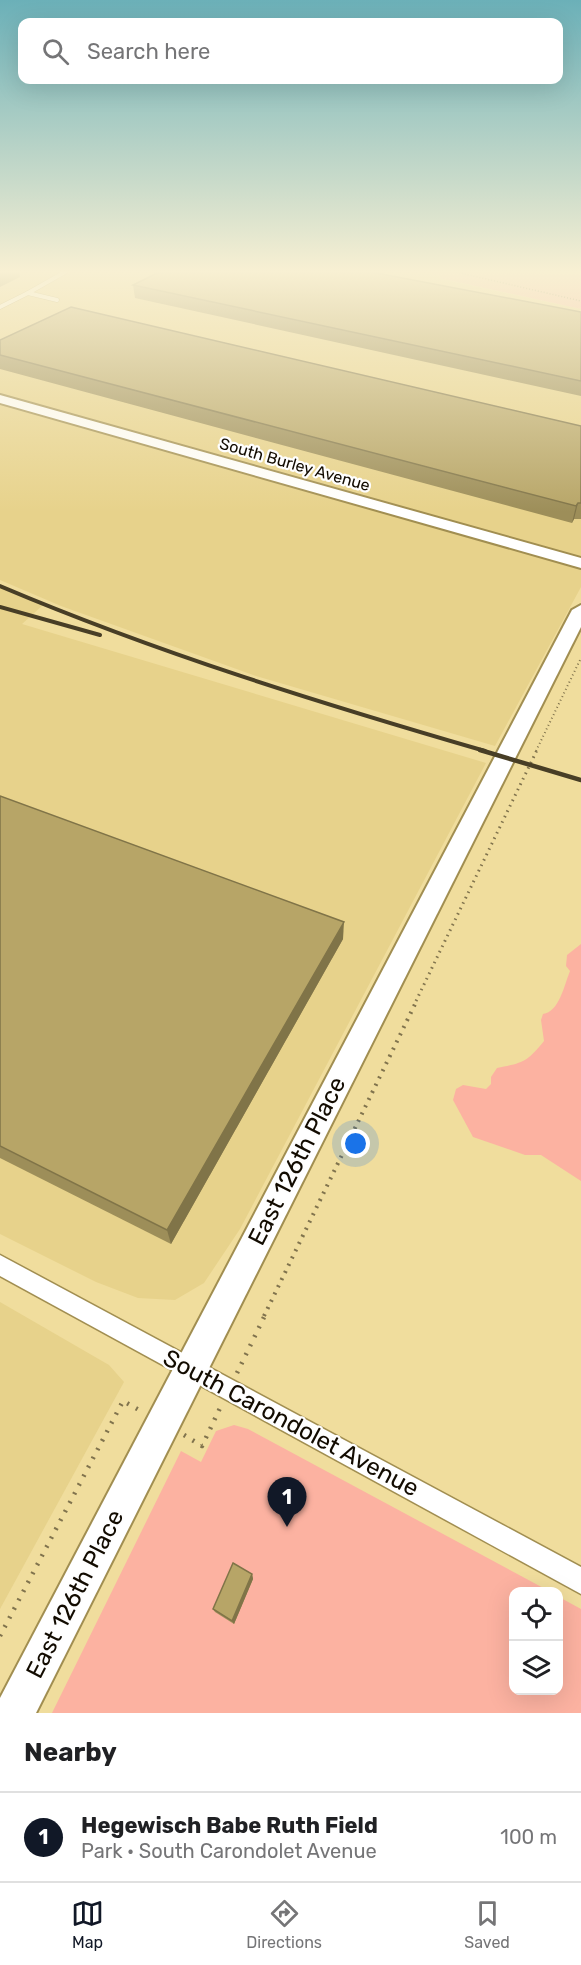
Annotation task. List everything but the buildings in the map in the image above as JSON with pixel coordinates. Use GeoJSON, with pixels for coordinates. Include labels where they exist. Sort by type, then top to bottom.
{"type":"FeatureCollection","features":[{"type":"Feature","properties":{"kind":"street","name":"South Burley Avenue"},"geometry":{"type":"LineString","coordinates":[[0,399],[581,563]]}},
{"type":"Feature","properties":{"kind":"street","name":"East 126th Place"},"geometry":{"type":"LineString","coordinates":[[14,1713],[581,610]]}},
{"type":"Feature","properties":{"kind":"street","name":"South Carondolet Avenue"},"geometry":{"type":"LineString","coordinates":[[0,1265],[581,1581]]}},
{"type":"Feature","properties":{"kind":"path"},"geometry":{"type":"LineString","coordinates":[[249,1347],[581,658]]}},
{"type":"Feature","properties":{"kind":"path"},"geometry":{"type":"LineString","coordinates":[[0,1636],[123,1401]]}},
{"type":"Feature","properties":{"kind":"path"},"geometry":{"type":"LineString","coordinates":[[190,1439],[202,1446],[211,1427]]}},
{"type":"Feature","properties":{"kind":"shaded area"},"geometry":{"type":"Polygon","coordinates":[[[0,352],[581,352],[581,587],[495,746],[256,676],[61,606],[0,580],[0,352]]]}},
{"type":"Feature","properties":{"kind":"shaded area"},"geometry":{"type":"Polygon","coordinates":[[[0,586],[43,605],[22,624],[486,763],[240,1229],[204,1283],[175,1300],[138,1298],[96,1282],[0,1234],[0,586]]]}},
{"type":"Feature","properties":{"kind":"shaded area"},"geometry":{"type":"Polygon","coordinates":[[[581,944],[581,1181],[541,1155],[525,1155],[473,1137],[453,1100],[456,1089],[463,1085],[486,1089],[491,1084],[491,1077],[497,1068],[524,1060],[544,1041],[541,1020],[543,1014],[553,1009],[563,991],[570,971],[566,966],[567,955],[581,944]]]}},
{"type":"Feature","properties":{"kind":"shaded area"},"geometry":{"type":"Polygon","coordinates":[[[0,1302],[109,1365],[124,1382],[0,1609],[0,1302]]]}},
{"type":"Feature","properties":{"kind":"shaded area"},"geometry":{"type":"Polygon","coordinates":[[[234,1425],[248,1429],[542,1587],[509,1587],[509,1695],[563,1695],[563,1599],[581,1609],[581,1713],[52,1713],[181,1451],[201,1462],[216,1431],[234,1425]]]}},
{"type":"Feature","properties":{"kind":"railway"},"geometry":{"type":"LineString","coordinates":[[0,586],[119,633],[240,676],[485,751]]}},
{"type":"Feature","properties":{"kind":"railway"},"geometry":{"type":"LineString","coordinates":[[0,607],[100,635]]}},
{"type":"Feature","properties":{"kind":"railway"},"geometry":{"type":"LineString","coordinates":[[480,750],[581,780]]}},
{"type":"Feature","properties":{"kind":"place","name":"Hegewisch Babe Ruth Field"},"geometry":{"type":"Point","coordinates":[287,1527]}}]}
